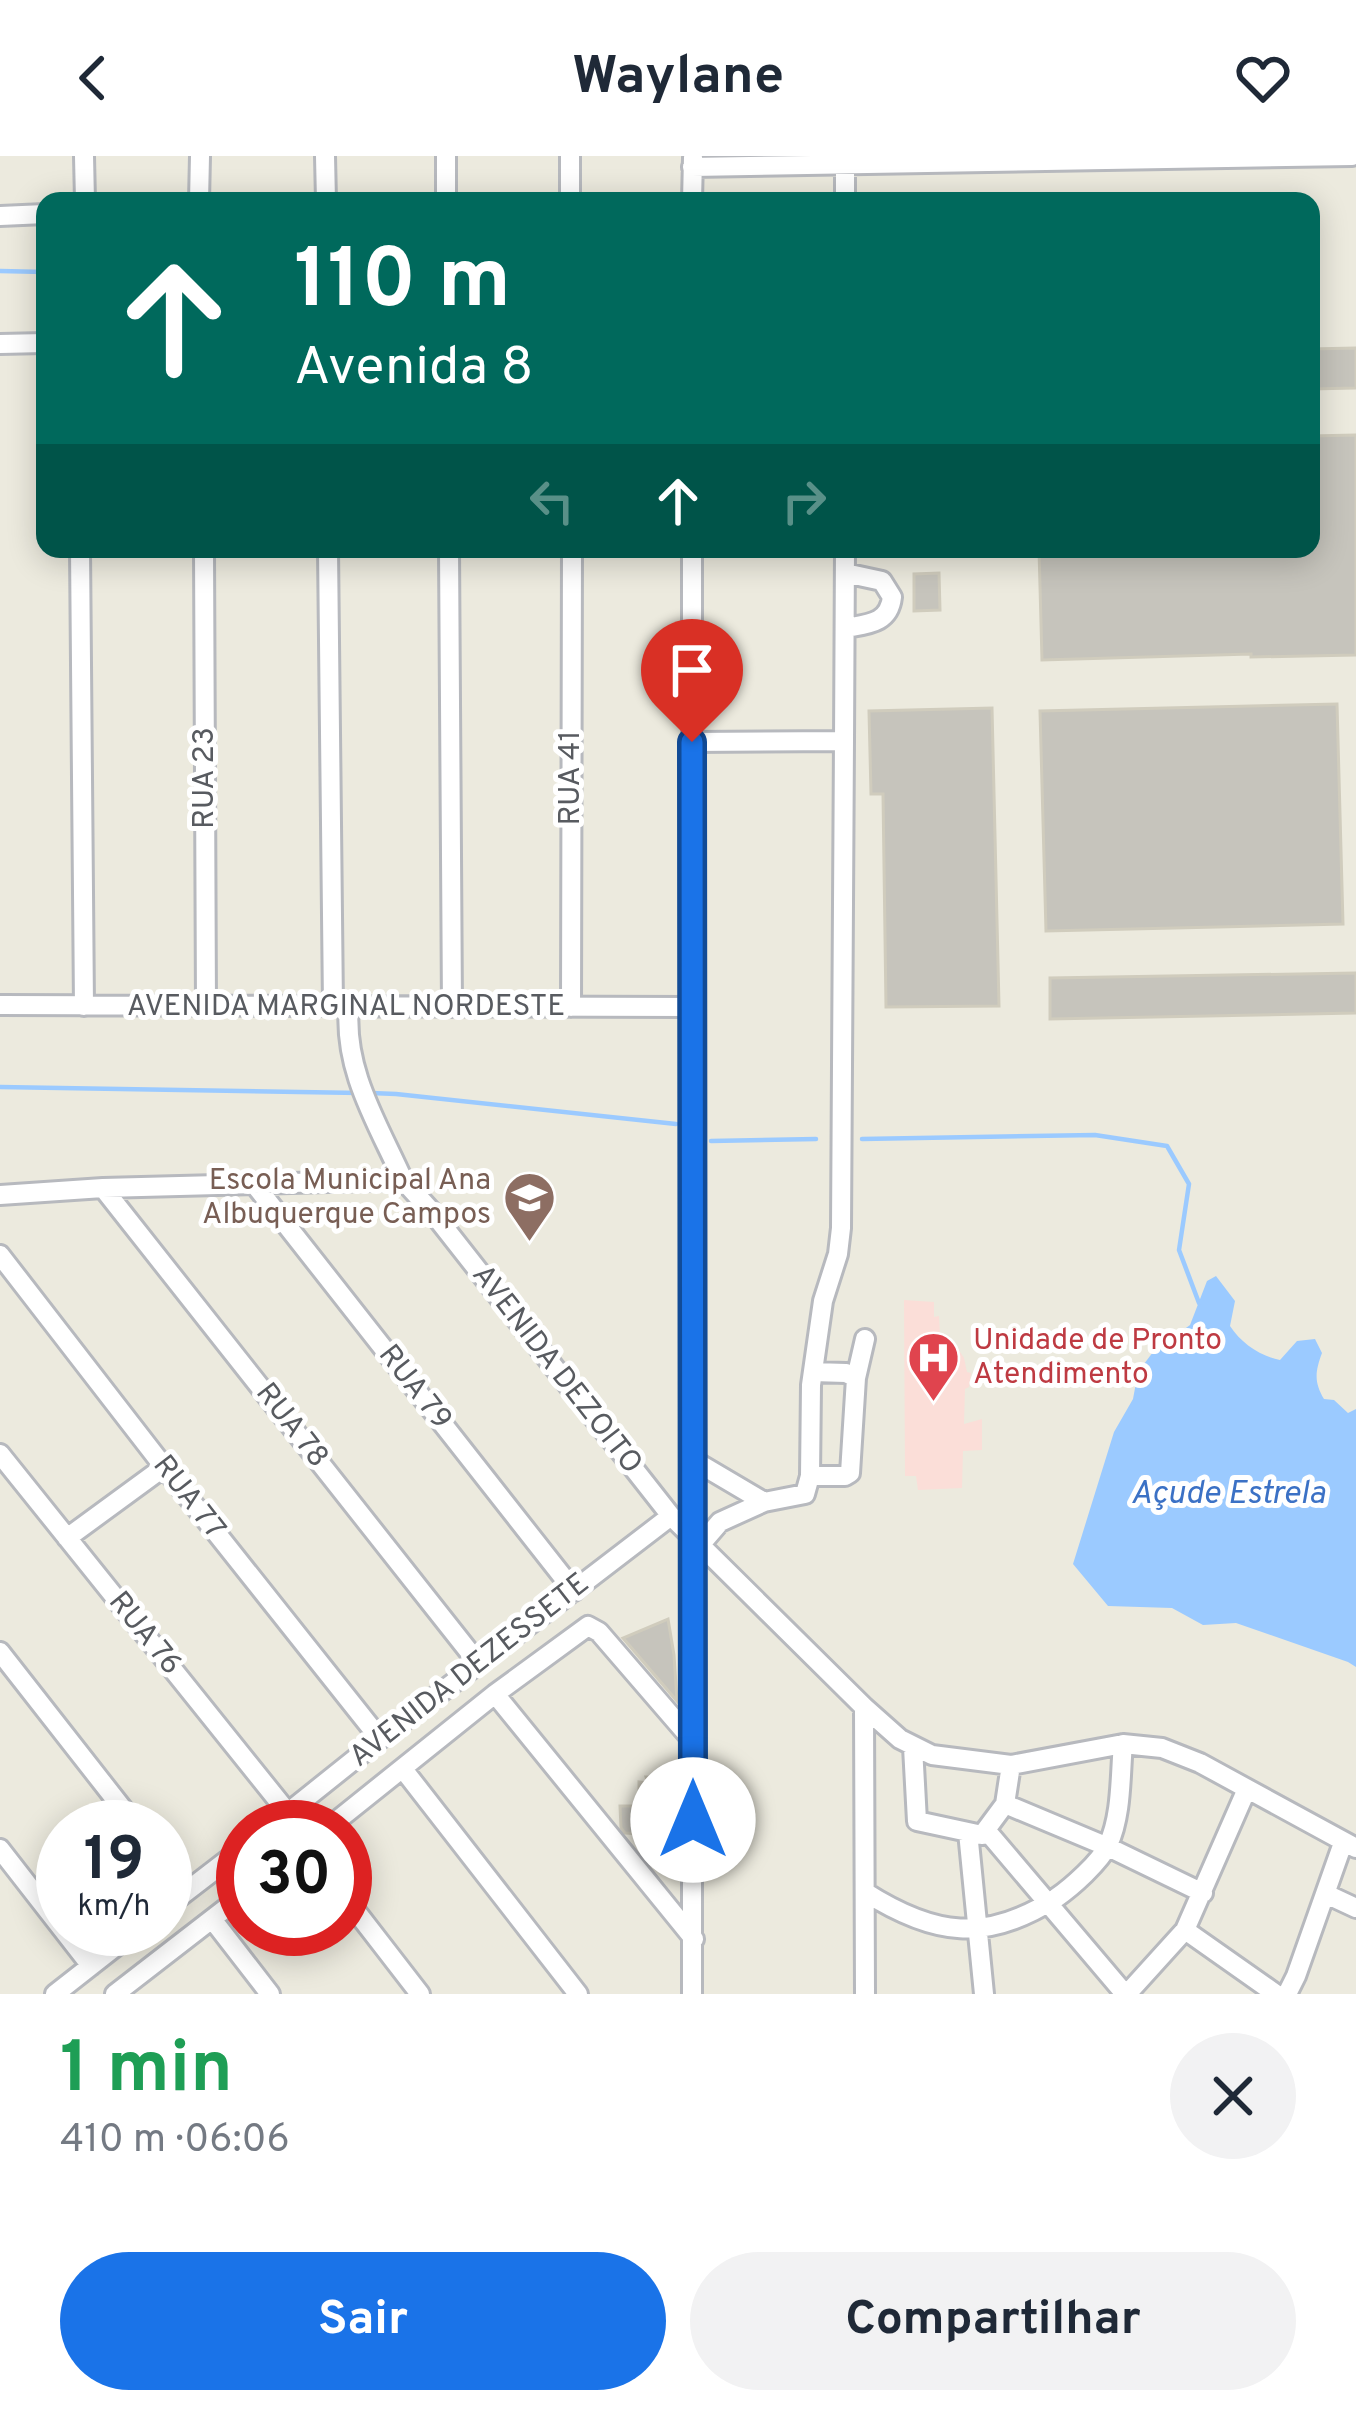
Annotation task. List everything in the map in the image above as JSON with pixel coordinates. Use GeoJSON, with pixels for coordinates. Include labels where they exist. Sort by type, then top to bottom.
{"type":"FeatureCollection","features":[{"type":"Feature","properties":{"kind":"street"},"geometry":{"type":"LineString","coordinates":[[84,156],[85,192]]}},
{"type":"Feature","properties":{"kind":"street"},"geometry":{"type":"LineString","coordinates":[[199,192],[200,156]]}},
{"type":"Feature","properties":{"kind":"street"},"geometry":{"type":"LineString","coordinates":[[326,156],[326,192]]}},
{"type":"Feature","properties":{"kind":"street"},"geometry":{"type":"LineString","coordinates":[[446,156],[446,192]]}},
{"type":"Feature","properties":{"kind":"street"},"geometry":{"type":"LineString","coordinates":[[570,156],[570,192]]}},
{"type":"Feature","properties":{"kind":"street"},"geometry":{"type":"LineString","coordinates":[[692,192],[692,161],[1352,156]]}},
{"type":"Feature","properties":{"kind":"street"},"geometry":{"type":"LineString","coordinates":[[845,160],[845,192]]}},
{"type":"Feature","properties":{"kind":"street"},"geometry":{"type":"LineString","coordinates":[[0,215],[36,214]]}},
{"type":"Feature","properties":{"kind":"street"},"geometry":{"type":"LineString","coordinates":[[0,344],[36,343]]}},
{"type":"Feature","properties":{"kind":"street"},"geometry":{"type":"LineString","coordinates":[[80,558],[84,1006]]}},
{"type":"Feature","properties":{"kind":"street","name":"RUA 23"},"geometry":{"type":"LineString","coordinates":[[204,558],[206,1007]]}},
{"type":"Feature","properties":{"kind":"street","name":"AVENIDA DEZOITO"},"geometry":{"type":"LineString","coordinates":[[328,558],[341,1006],[351,1059],[367,1104],[403,1180],[671,1516],[864,1707],[914,1748]]}},
{"type":"Feature","properties":{"kind":"street"},"geometry":{"type":"LineString","coordinates":[[449,558],[452,1006]]}},
{"type":"Feature","properties":{"kind":"street","name":"RUA 41"},"geometry":{"type":"LineString","coordinates":[[571,1007],[572,558]]}},
{"type":"Feature","properties":{"kind":"street"},"geometry":{"type":"LineString","coordinates":[[692,558],[697,1540],[692,1994]]}},
{"type":"Feature","properties":{"kind":"street"},"geometry":{"type":"LineString","coordinates":[[697,1540],[720,1522],[764,1502],[805,1494],[810,1476],[813,1372],[823,1301],[841,1228],[845,558]]}},
{"type":"Feature","properties":{"kind":"street"},"geometry":{"type":"LineString","coordinates":[[845,573],[882,581],[892,597],[890,610],[881,620],[845,628]]}},
{"type":"Feature","properties":{"kind":"street"},"geometry":{"type":"LineString","coordinates":[[692,742],[844,740]]}},
{"type":"Feature","properties":{"kind":"street","name":"AVENIDA MARGINAL NORDESTE"},"geometry":{"type":"LineString","coordinates":[[0,1005],[692,1007]]}},
{"type":"Feature","properties":{"kind":"street"},"geometry":{"type":"LineString","coordinates":[[0,1196],[104,1188],[403,1180]]}},
{"type":"Feature","properties":{"kind":"street","name":"RUA 79"},"geometry":{"type":"LineString","coordinates":[[255,1185],[574,1591]]}},
{"type":"Feature","properties":{"kind":"street","name":"RUA 78"},"geometry":{"type":"LineString","coordinates":[[104,1188],[478,1664]]}},
{"type":"Feature","properties":{"kind":"street","name":"RUA 77"},"geometry":{"type":"LineString","coordinates":[[0,1255],[380,1739]]}},
{"type":"Feature","properties":{"kind":"street"},"geometry":{"type":"LineString","coordinates":[[810,1476],[850,1473],[856,1378],[865,1339]]}},
{"type":"Feature","properties":{"kind":"street"},"geometry":{"type":"LineString","coordinates":[[813,1372],[856,1378]]}},
{"type":"Feature","properties":{"kind":"street","name":"RUA 76"},"geometry":{"type":"LineString","coordinates":[[0,1454],[277,1800]]}},
{"type":"Feature","properties":{"kind":"street"},"geometry":{"type":"LineString","coordinates":[[693,1460],[764,1502]]}},
{"type":"Feature","properties":{"kind":"street"},"geometry":{"type":"LineString","coordinates":[[67,1538],[164,1467]]}},
{"type":"Feature","properties":{"kind":"street","name":"AVENIDA DEZESSETE"},"geometry":{"type":"LineString","coordinates":[[305,1800],[671,1516]]}},
{"type":"Feature","properties":{"kind":"street","name":"AVENIDA DEZESSETE"},"geometry":{"type":"LineString","coordinates":[[363,1800],[588,1626],[595,1628],[693,1741]]}},
{"type":"Feature","properties":{"kind":"street"},"geometry":{"type":"LineString","coordinates":[[0,1652],[116,1800]]}},
{"type":"Feature","properties":{"kind":"street"},"geometry":{"type":"LineString","coordinates":[[495,1694],[694,1939]]}},
{"type":"Feature","properties":{"kind":"street"},"geometry":{"type":"LineString","coordinates":[[864,1707],[865,1994]]}},
{"type":"Feature","properties":{"kind":"street"},"geometry":{"type":"LineString","coordinates":[[865,1892],[895,1911],[940,1926],[978,1930],[1018,1919],[1050,1902],[1108,1846],[1123,1744]]}},
{"type":"Feature","properties":{"kind":"street"},"geometry":{"type":"LineString","coordinates":[[1246,1791],[1185,1930],[1126,1994],[1050,1902],[977,1831],[917,1821],[914,1748],[950,1759],[1011,1765],[1123,1744],[1162,1748],[1175,1752],[1350,1845],[1287,1994]]}},
{"type":"Feature","properties":{"kind":"street"},"geometry":{"type":"LineString","coordinates":[[984,1994],[977,1831],[1005,1804],[1011,1765]]}},
{"type":"Feature","properties":{"kind":"street"},"geometry":{"type":"LineString","coordinates":[[403,1768],[578,1994]]}},
{"type":"Feature","properties":{"kind":"street"},"geometry":{"type":"LineString","coordinates":[[1005,1804],[1203,1892]]}},
{"type":"Feature","properties":{"kind":"street"},"geometry":{"type":"LineString","coordinates":[[0,1849],[92,1966]]}},
{"type":"Feature","properties":{"kind":"street"},"geometry":{"type":"LineString","coordinates":[[1326,1894],[1356,1908]]}},
{"type":"Feature","properties":{"kind":"street"},"geometry":{"type":"LineString","coordinates":[[115,1994],[216,1916]]}},
{"type":"Feature","properties":{"kind":"street"},"geometry":{"type":"LineString","coordinates":[[212,1919],[270,1994]]}},
{"type":"Feature","properties":{"kind":"street"},"geometry":{"type":"LineString","coordinates":[[1185,1930],[1276,1994]]}},
{"type":"Feature","properties":{"kind":"street"},"geometry":{"type":"LineString","coordinates":[[372,1932],[420,1994]]}},
{"type":"Feature","properties":{"kind":"street"},"geometry":{"type":"LineString","coordinates":[[55,1994],[104,1956]]}},
{"type":"Feature","properties":{"kind":"shaded area","name":"Unidade de Pronto Atendimento"},"geometry":{"type":"Polygon","coordinates":[[[904,1300],[934,1302],[940,1335],[955,1344],[971,1373],[965,1389],[964,1424],[982,1419],[982,1450],[963,1451],[962,1488],[918,1490],[916,1476],[905,1476],[904,1300]]]}},
{"type":"Feature","properties":{"kind":"water","name":"Açude Estrela"},"geometry":{"type":"Polygon","coordinates":[[[1216,1276],[1235,1301],[1230,1326],[1240,1338],[1280,1360],[1297,1341],[1315,1339],[1322,1353],[1317,1377],[1324,1399],[1334,1400],[1348,1413],[1356,1409],[1356,1667],[1236,1623],[1203,1625],[1172,1608],[1108,1606],[1073,1564],[1114,1432],[1133,1399],[1138,1372],[1153,1352],[1190,1325],[1207,1281],[1216,1276]]]}},
{"type":"Feature","properties":{"kind":"building"},"geometry":{"type":"Polygon","coordinates":[[[1356,348],[1356,388],[1320,389],[1320,349],[1356,348]]]}},
{"type":"Feature","properties":{"kind":"building"},"geometry":{"type":"Polygon","coordinates":[[[1356,435],[1356,655],[1042,660],[1039,558],[1320,558],[1320,436],[1356,435]]]}},
{"type":"Feature","properties":{"kind":"building"},"geometry":{"type":"Polygon","coordinates":[[[939,573],[940,610],[914,611],[914,574],[939,573]]]}},
{"type":"Feature","properties":{"kind":"building"},"geometry":{"type":"Polygon","coordinates":[[[1337,704],[1343,924],[1046,931],[1040,711],[1337,704]]]}},
{"type":"Feature","properties":{"kind":"building"},"geometry":{"type":"Polygon","coordinates":[[[992,708],[999,1006],[886,1007],[883,794],[871,794],[869,711],[992,708]]]}},
{"type":"Feature","properties":{"kind":"building"},"geometry":{"type":"Polygon","coordinates":[[[1356,973],[1356,1013],[1050,1019],[1050,978],[1356,973]]]}},
{"type":"Feature","properties":{"kind":"building"},"geometry":{"type":"Polygon","coordinates":[[[668,1619],[674,1655],[677,1701],[623,1638],[668,1619]]]}},
{"type":"Feature","properties":{"kind":"building"},"geometry":{"type":"Polygon","coordinates":[[[671,1770],[666,1857],[647,1856],[643,1834],[625,1833],[621,1828],[620,1806],[639,1806],[639,1782],[648,1783],[646,1777],[671,1770]]]}},
{"type":"Feature","properties":{"kind":"waterway"},"geometry":{"type":"LineString","coordinates":[[0,271],[36,272]]}},
{"type":"Feature","properties":{"kind":"waterway"},"geometry":{"type":"LineString","coordinates":[[0,1087],[360,1093]]}},
{"type":"Feature","properties":{"kind":"waterway"},"geometry":{"type":"LineString","coordinates":[[371,1093],[676,1124]]}},
{"type":"Feature","properties":{"kind":"waterway"},"geometry":{"type":"LineString","coordinates":[[862,1139],[1095,1135],[1167,1146],[1189,1184],[1179,1250],[1199,1303]]}},
{"type":"Feature","properties":{"kind":"waterway"},"geometry":{"type":"LineString","coordinates":[[711,1141],[816,1139]]}},
{"type":"Feature","properties":{"kind":"place","name":"Escola Municipal Ana Albuquerque Campos"},"geometry":{"type":"Point","coordinates":[530,1244]}},
{"type":"Feature","properties":{"kind":"place","name":"Unidade de Pronto Atendimento"},"geometry":{"type":"Point","coordinates":[934,1404]}},
{"type":"Feature","properties":{"kind":"route"},"geometry":{"type":"LineString","coordinates":[[692,742],[693,1820]]}}]}
